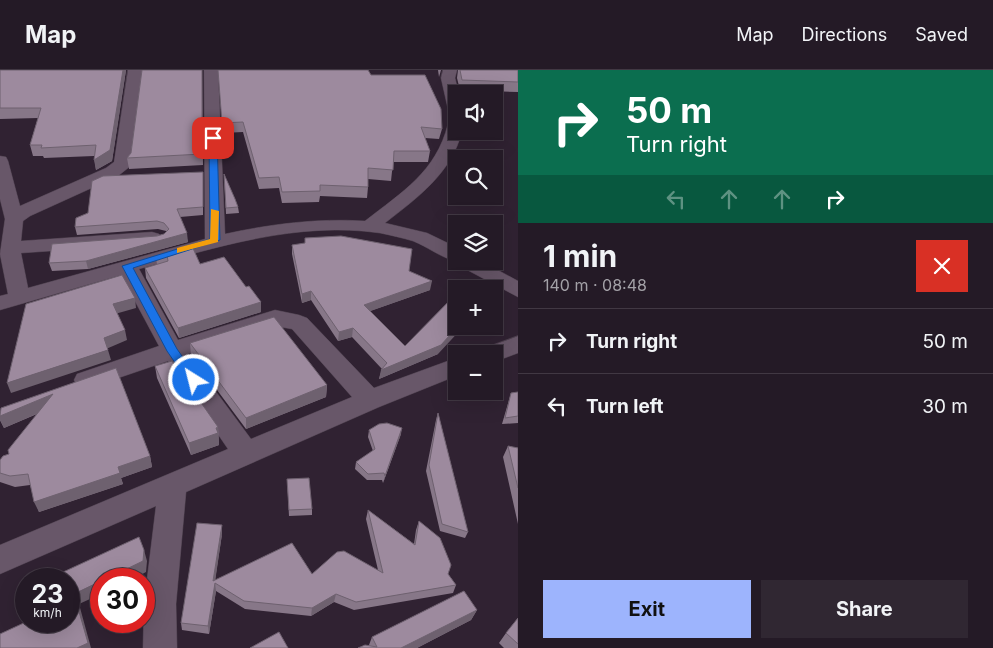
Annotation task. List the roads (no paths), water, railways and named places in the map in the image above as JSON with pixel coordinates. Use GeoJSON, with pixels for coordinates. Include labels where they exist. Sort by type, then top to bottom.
{"type":"FeatureCollection","features":[{"type":"Feature","properties":{"kind":"street"},"geometry":{"type":"LineString","coordinates":[[14,219],[23,212],[112,172],[122,164],[135,70]]}},
{"type":"Feature","properties":{"kind":"street"},"geometry":{"type":"LineString","coordinates":[[211,70],[215,240]]}},
{"type":"Feature","properties":{"kind":"street"},"geometry":{"type":"LineString","coordinates":[[450,70],[448,78],[450,85]]}},
{"type":"Feature","properties":{"kind":"street"},"geometry":{"type":"LineString","coordinates":[[370,226],[415,189],[441,163],[451,140]]}},
{"type":"Feature","properties":{"kind":"street"},"geometry":{"type":"LineString","coordinates":[[0,160],[14,219],[5,247],[20,297]]}},
{"type":"Feature","properties":{"kind":"street"},"geometry":{"type":"LineString","coordinates":[[195,173],[214,172]]}},
{"type":"Feature","properties":{"kind":"street"},"geometry":{"type":"LineString","coordinates":[[101,177],[138,175]]}},
{"type":"Feature","properties":{"kind":"street"},"geometry":{"type":"LineString","coordinates":[[0,303],[215,240],[267,231],[370,226],[413,234],[448,250]]}},
{"type":"Feature","properties":{"kind":"street"},"geometry":{"type":"LineString","coordinates":[[5,247],[158,237]]}},
{"type":"Feature","properties":{"kind":"street"},"geometry":{"type":"LineString","coordinates":[[127,266],[172,351],[246,453]]}},
{"type":"Feature","properties":{"kind":"street"},"geometry":{"type":"LineString","coordinates":[[481,270],[518,290]]}},
{"type":"Feature","properties":{"kind":"street"},"geometry":{"type":"LineString","coordinates":[[64,388],[241,326],[275,318],[299,323],[370,400]]}},
{"type":"Feature","properties":{"kind":"street"},"geometry":{"type":"LineString","coordinates":[[503,350],[518,344]]}},
{"type":"Feature","properties":{"kind":"street"},"geometry":{"type":"LineString","coordinates":[[0,560],[370,400],[448,370]]}},
{"type":"Feature","properties":{"kind":"street"},"geometry":{"type":"LineString","coordinates":[[160,648],[160,604],[173,485]]}}]}
